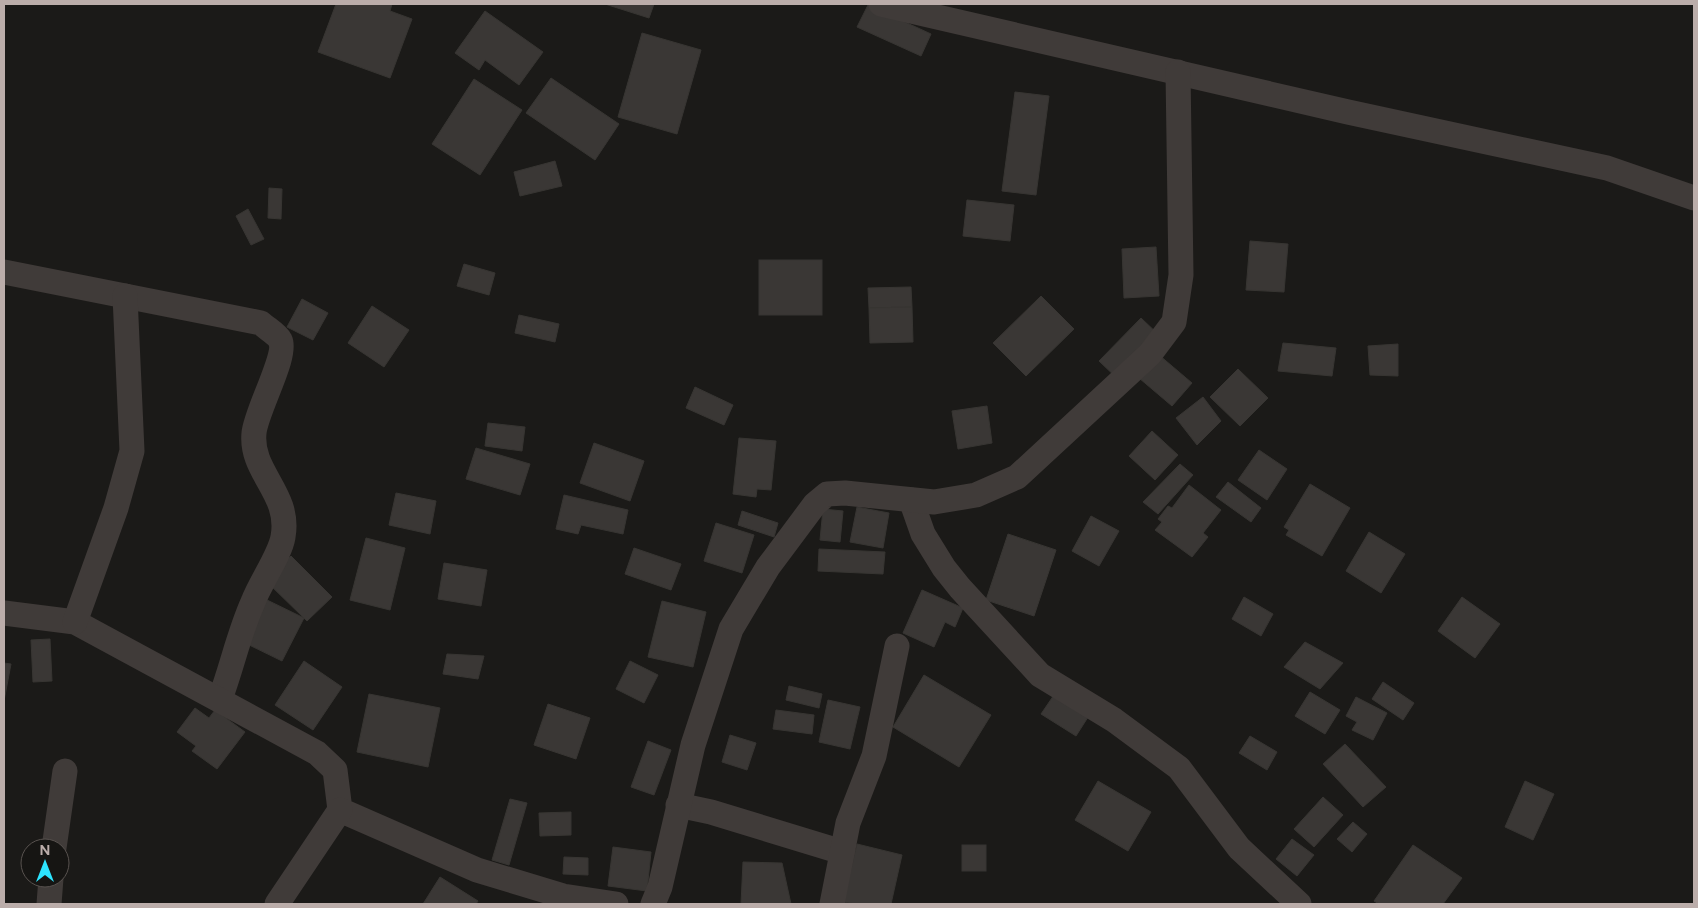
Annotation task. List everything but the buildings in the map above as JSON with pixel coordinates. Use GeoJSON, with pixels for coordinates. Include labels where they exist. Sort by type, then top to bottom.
{"type":"FeatureCollection","features":[{"type":"Feature","properties":{"kind":"street"},"geometry":{"type":"LineString","coordinates":[[881,4],[1348,112],[1607,168],[1694,198]]}},
{"type":"Feature","properties":{"kind":"street"},"geometry":{"type":"LineString","coordinates":[[655,904],[693,745],[731,629],[768,567],[815,504],[827,494],[845,493],[934,502],[976,495],[1017,477],[1150,354],[1174,322],[1181,275],[1178,72]]}},
{"type":"Feature","properties":{"kind":"street"},"geometry":{"type":"LineString","coordinates":[[4,272],[261,323],[280,339],[283,348],[278,367],[258,414],[254,435],[255,454],[284,511],[284,532],[282,540],[252,602],[220,699]]}},
{"type":"Feature","properties":{"kind":"street"},"geometry":{"type":"LineString","coordinates":[[75,622],[116,508],[132,452],[125,296]]}},
{"type":"Feature","properties":{"kind":"street"},"geometry":{"type":"LineString","coordinates":[[911,500],[923,534],[944,568],[1040,675],[1114,720],[1179,768],[1239,848],[1299,904]]}},
{"type":"Feature","properties":{"kind":"street"},"geometry":{"type":"LineString","coordinates":[[4,613],[75,622],[317,753],[335,770],[340,810],[277,904]]}},
{"type":"Feature","properties":{"kind":"street"},"geometry":{"type":"LineString","coordinates":[[832,904],[848,823],[874,756],[897,646]]}},
{"type":"Feature","properties":{"kind":"street"},"geometry":{"type":"LineString","coordinates":[[55,838],[65,771]]}},
{"type":"Feature","properties":{"kind":"street"},"geometry":{"type":"LineString","coordinates":[[678,805],[711,812],[842,852]]}},
{"type":"Feature","properties":{"kind":"street"},"geometry":{"type":"LineString","coordinates":[[340,810],[477,870],[561,900],[616,904]]}},
{"type":"Feature","properties":{"kind":"street"},"geometry":{"type":"LineString","coordinates":[[49,904],[50,888]]}}]}
